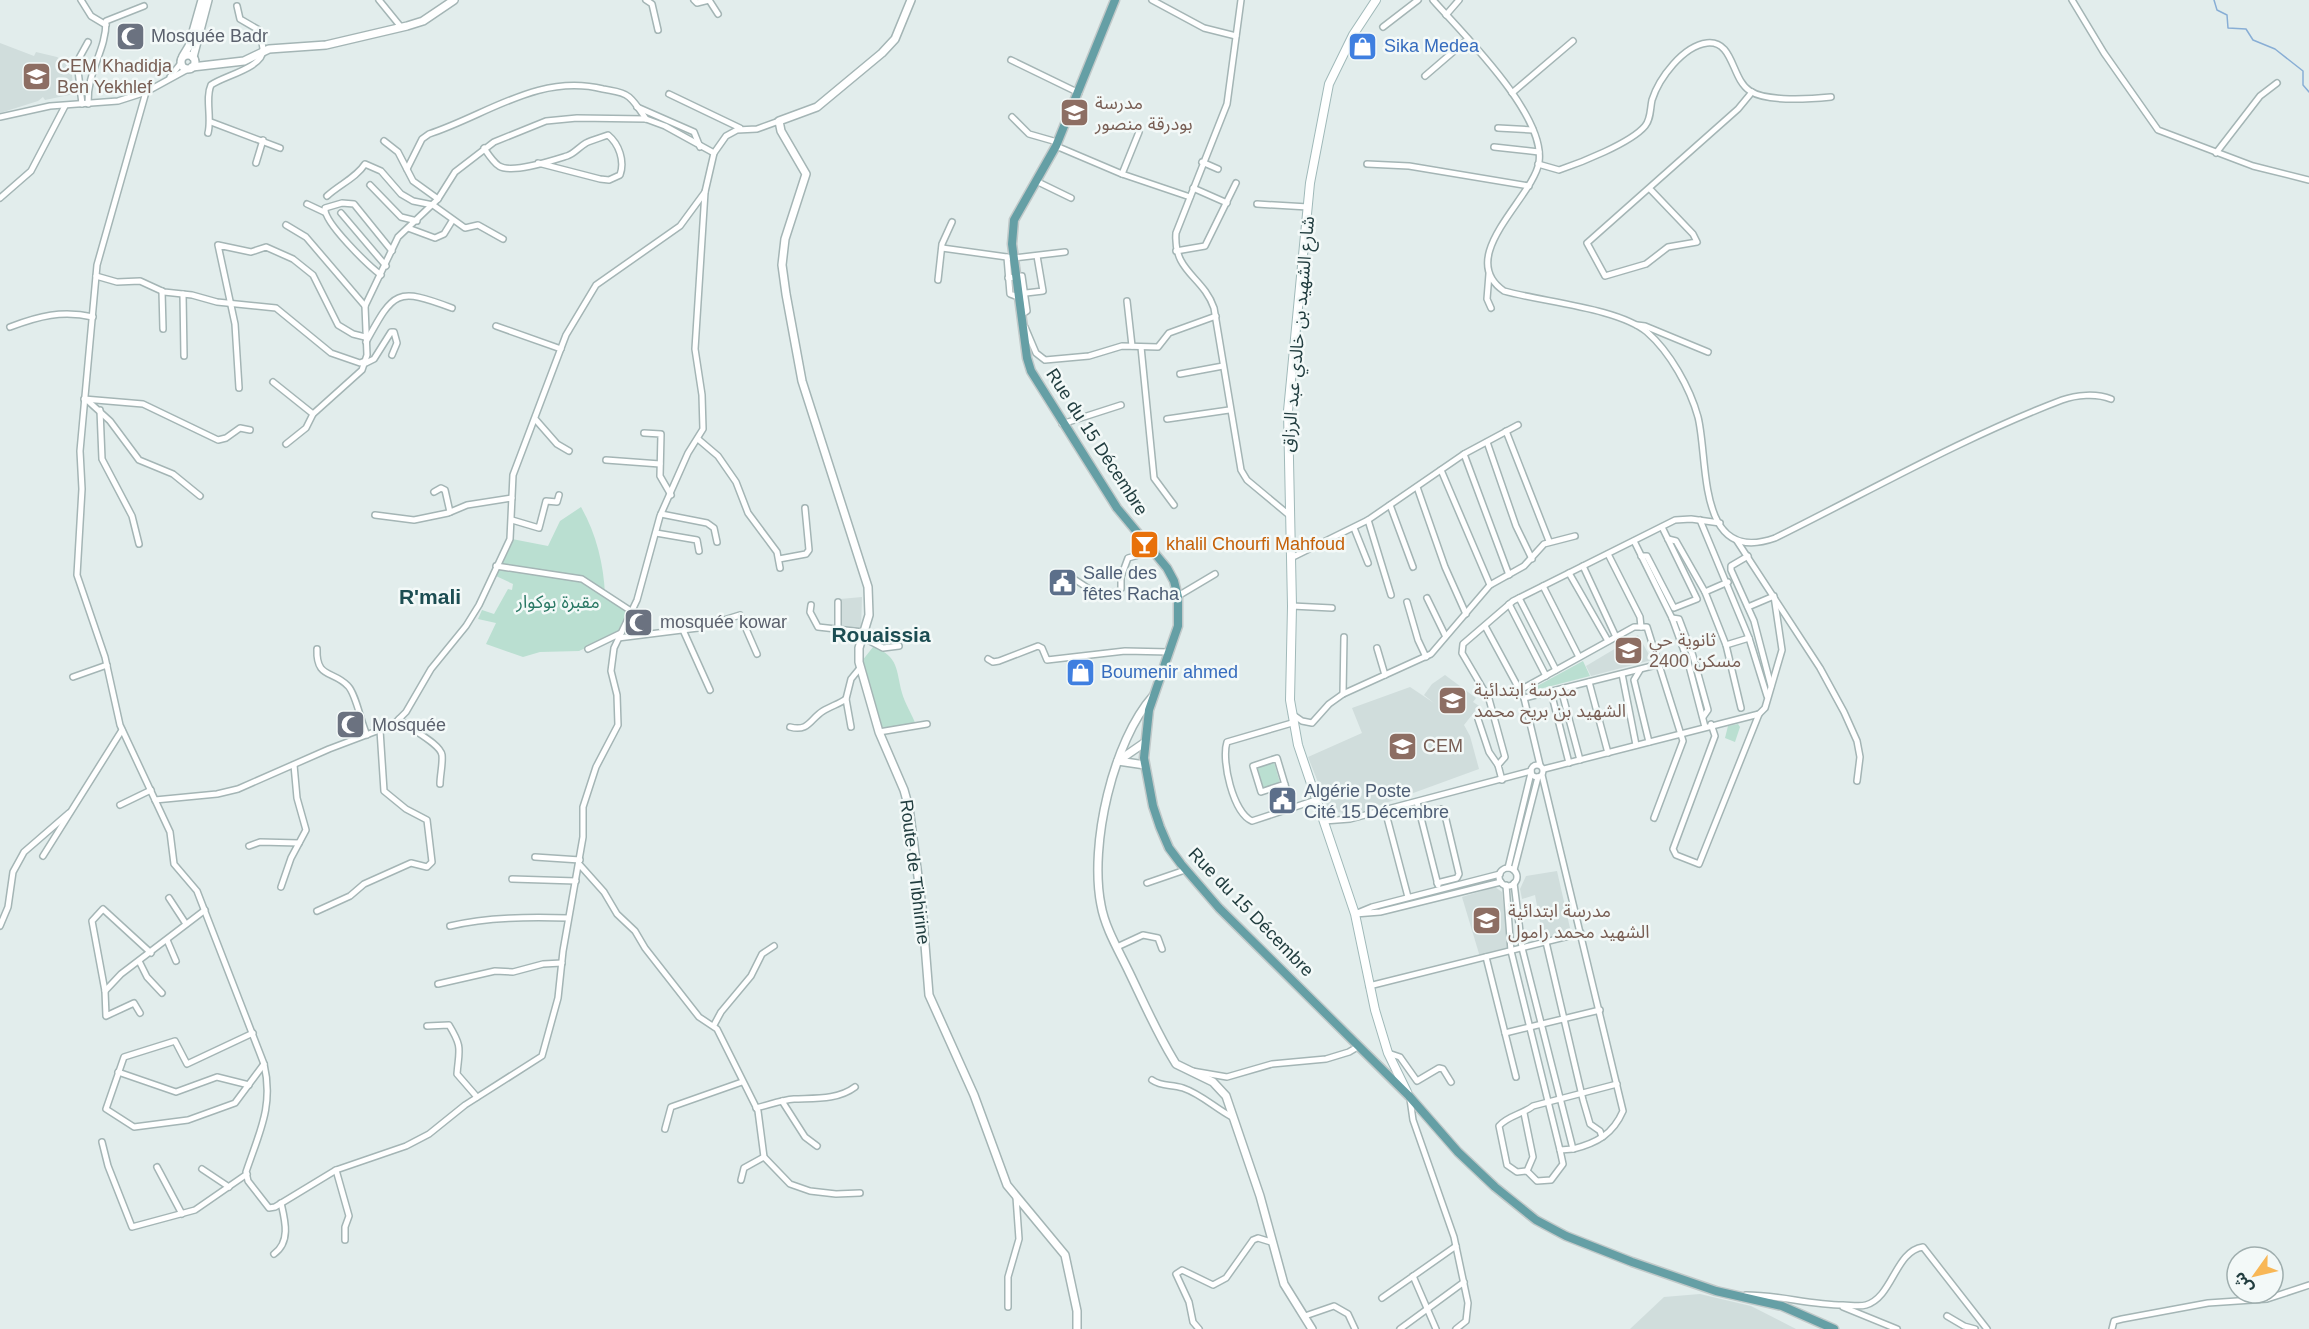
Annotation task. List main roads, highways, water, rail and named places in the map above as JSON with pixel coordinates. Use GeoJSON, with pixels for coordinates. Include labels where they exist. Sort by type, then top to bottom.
{"type":"FeatureCollection","features":[{"type":"Feature","properties":{"kind":"main road","name":"Rue du 15 Décembre"},"geometry":{"type":"LineString","coordinates":[[1115,0],[1057,144],[1014,220],[1010,258],[1012,278],[1022,295],[1021,315],[1031,371],[1062,424],[1117,508],[1167,568],[1178,596],[1178,626],[1153,696],[1144,743],[1145,765],[1160,827],[1169,848],[1219,908],[1409,1096],[1458,1152],[1495,1187],[1536,1220],[1566,1236],[1684,1280],[1782,1306],[1834,1329]]}},
{"type":"Feature","properties":{"kind":"main road","name":"شارع الشهيد بن خالدي عبد الرزاق"},"geometry":{"type":"LineString","coordinates":[[1376,0],[1353,35],[1329,84],[1319,128],[1300,263],[1288,411],[1292,718],[1316,800],[1355,914],[1369,986],[1388,1053],[1409,1096]]}},
{"type":"Feature","properties":{"kind":"waterway"},"geometry":{"type":"LineString","coordinates":[[2214,0],[2217,10],[2227,15],[2228,28],[2246,29],[2253,40],[2275,49],[2303,71],[2303,85],[2309,92]]}},
{"type":"Feature","properties":{"kind":"place","name":"Mosquée Badr"},"geometry":{"type":"Point","coordinates":[130,36]}},
{"type":"Feature","properties":{"kind":"place","name":"Sika Medea"},"geometry":{"type":"Point","coordinates":[1363,46]}},
{"type":"Feature","properties":{"kind":"place","name":"CEM Khadidja Ben Yekhlef"},"geometry":{"type":"Point","coordinates":[36,76]}},
{"type":"Feature","properties":{"kind":"place","name":"مدرسة بودرقة منصور"},"geometry":{"type":"Point","coordinates":[1074,113]}},
{"type":"Feature","properties":{"kind":"place","name":"khalil Chourfi Mahfoud"},"geometry":{"type":"Point","coordinates":[1145,544]}},
{"type":"Feature","properties":{"kind":"place","name":"Salle des fêtes Racha"},"geometry":{"type":"Point","coordinates":[1062,583]}},
{"type":"Feature","properties":{"kind":"place","name":"mosquée kowar"},"geometry":{"type":"Point","coordinates":[639,622]}},
{"type":"Feature","properties":{"kind":"place","name":"ثانوية حي 2400 مسكن"},"geometry":{"type":"Point","coordinates":[1628,650]}},
{"type":"Feature","properties":{"kind":"place","name":"Boumenir ahmed"},"geometry":{"type":"Point","coordinates":[1080,672]}},
{"type":"Feature","properties":{"kind":"place","name":"مدرسة ابتدائية الشهيد بن بريح محمد"},"geometry":{"type":"Point","coordinates":[1453,700]}},
{"type":"Feature","properties":{"kind":"place","name":"Mosquée"},"geometry":{"type":"Point","coordinates":[351,725]}},
{"type":"Feature","properties":{"kind":"place","name":"CEM"},"geometry":{"type":"Point","coordinates":[1402,746]}},
{"type":"Feature","properties":{"kind":"place","name":"Algérie Poste Cité 15 Décembre"},"geometry":{"type":"Point","coordinates":[1283,801]}},
{"type":"Feature","properties":{"kind":"place","name":"مدرسة ابتدائية الشهيد محمد رامول"},"geometry":{"type":"Point","coordinates":[1487,921]}},
{"type":"Feature","properties":{"kind":"district","name":"R'mali"},"geometry":{"type":"Point","coordinates":[430,597]}},
{"type":"Feature","properties":{"kind":"district","name":"Rouaissia"},"geometry":{"type":"Point","coordinates":[881,635]}},
{"type":"Feature","properties":{"kind":"park label","name":"مقبرة بوكوار"},"geometry":{"type":"Point","coordinates":[558,602]}}]}
